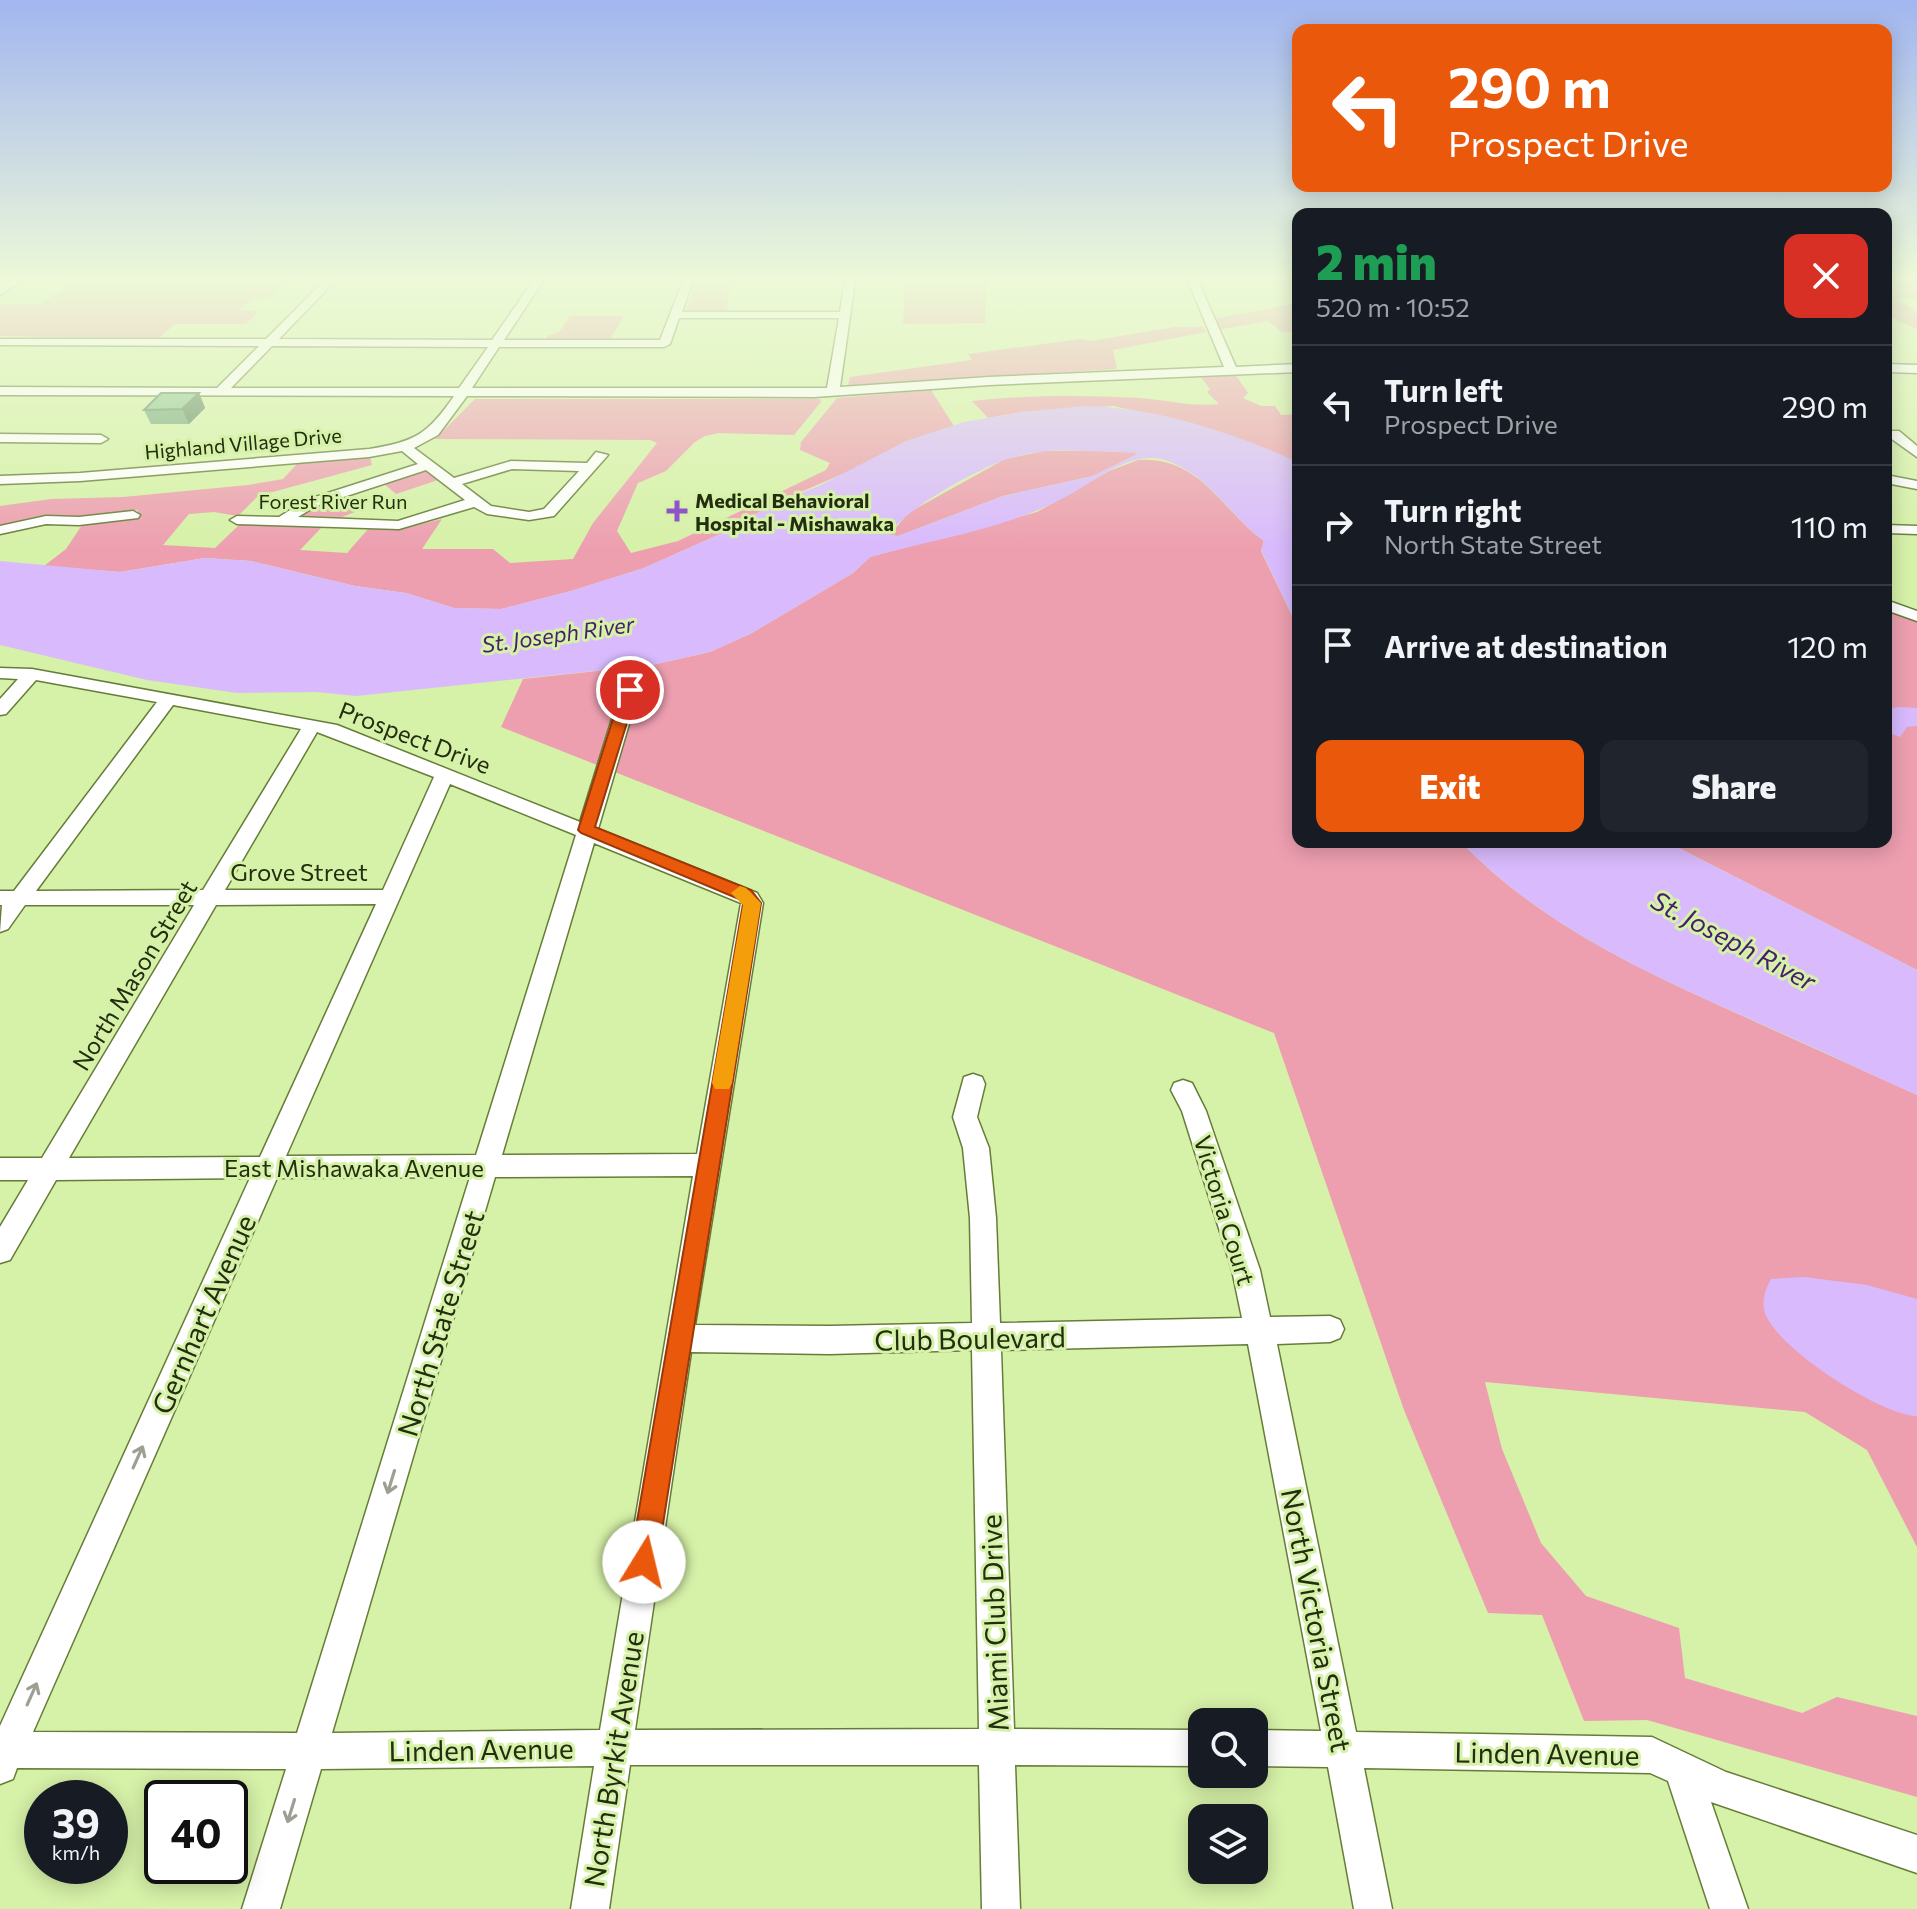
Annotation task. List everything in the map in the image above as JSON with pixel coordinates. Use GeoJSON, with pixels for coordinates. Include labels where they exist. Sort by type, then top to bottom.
{"type":"FeatureCollection","features":[{"type":"Feature","properties":{"kind":"street"},"geometry":{"type":"LineString","coordinates":[[221,391],[242,370]]}},
{"type":"Feature","properties":{"kind":"street","name":"Highland Village Drive"},"geometry":{"type":"LineString","coordinates":[[0,480],[80,477],[369,453],[405,447],[436,431],[478,370]]}},
{"type":"Feature","properties":{"kind":"street"},"geometry":{"type":"LineString","coordinates":[[833,392],[836,370]]}},
{"type":"Feature","properties":{"kind":"street"},"geometry":{"type":"LineString","coordinates":[[0,391],[833,392],[1229,370]]}},
{"type":"Feature","properties":{"kind":"street"},"geometry":{"type":"LineString","coordinates":[[1894,434],[1917,453]]}},
{"type":"Feature","properties":{"kind":"street"},"geometry":{"type":"LineString","coordinates":[[0,438],[101,439]]}},
{"type":"Feature","properties":{"kind":"street"},"geometry":{"type":"LineString","coordinates":[[405,447],[428,465],[450,483],[474,502],[497,513],[544,515],[596,461],[511,465],[450,483]]}},
{"type":"Feature","properties":{"kind":"street"},"geometry":{"type":"LineString","coordinates":[[283,521],[311,503],[428,465]]}},
{"type":"Feature","properties":{"kind":"street"},"geometry":{"type":"LineString","coordinates":[[1892,480],[1917,485]]}},
{"type":"Feature","properties":{"kind":"street","name":"Forest River Run"},"geometry":{"type":"LineString","coordinates":[[237,520],[399,525],[474,502]]}},
{"type":"Feature","properties":{"kind":"street"},"geometry":{"type":"LineString","coordinates":[[0,530],[46,520],[79,521],[133,515]]}},
{"type":"Feature","properties":{"kind":"street"},"geometry":{"type":"LineString","coordinates":[[1892,529],[1917,530]]}},
{"type":"Feature","properties":{"kind":"street"},"geometry":{"type":"LineString","coordinates":[[1892,607],[1917,616]]}},
{"type":"Feature","properties":{"kind":"street","name":"Prospect Drive"},"geometry":{"type":"LineString","coordinates":[[0,673],[32,674],[312,725],[345,734],[750,898]]}},
{"type":"Feature","properties":{"kind":"street"},"geometry":{"type":"LineString","coordinates":[[0,710],[32,674]]}},
{"type":"Feature","properties":{"kind":"street","name":"North State Street"},"geometry":{"type":"LineString","coordinates":[[261,1909],[630,690]]}},
{"type":"Feature","properties":{"kind":"street"},"geometry":{"type":"LineString","coordinates":[[0,924],[10,898],[169,699]]}},
{"type":"Feature","properties":{"kind":"street","name":"North Mason Street"},"geometry":{"type":"LineString","coordinates":[[0,1251],[312,725]]}},
{"type":"Feature","properties":{"kind":"street","name":"Gernhart Avenue"},"geometry":{"type":"LineString","coordinates":[[2,1755],[445,774]]}},
{"type":"Feature","properties":{"kind":"street","name":"Grove Street"},"geometry":{"type":"LineString","coordinates":[[10,898],[389,897]]}},
{"type":"Feature","properties":{"kind":"street","name":"North Byrkit Avenue"},"geometry":{"type":"LineString","coordinates":[[590,1909],[752,903],[750,898]]}},
{"type":"Feature","properties":{"kind":"street","name":"Miami Club Drive"},"geometry":{"type":"LineString","coordinates":[[973,1084],[965,1117],[976,1148],[980,1174],[1001,1909]]}},
{"type":"Feature","properties":{"kind":"street","name":"Victoria Court"},"geometry":{"type":"LineString","coordinates":[[1183,1090],[1194,1111],[1240,1244],[1260,1332]]}},
{"type":"Feature","properties":{"kind":"street","name":"East Mishawaka Avenue"},"geometry":{"type":"LineString","coordinates":[[0,1169],[708,1165]]}},
{"type":"Feature","properties":{"kind":"street","name":"Club Boulevard"},"geometry":{"type":"LineString","coordinates":[[680,1338],[830,1340],[1330,1329]]}},
{"type":"Feature","properties":{"kind":"street","name":"North Victoria Street"},"geometry":{"type":"LineString","coordinates":[[1260,1332],[1373,1909]]}},
{"type":"Feature","properties":{"kind":"street","name":"Linden Avenue"},"geometry":{"type":"LineString","coordinates":[[2,1755],[616,1747],[1188,1748]]}},
{"type":"Feature","properties":{"kind":"street","name":"Linden Avenue"},"geometry":{"type":"LineString","coordinates":[[1268,1748],[1652,1755],[1720,1788],[1917,1854]]}},
{"type":"Feature","properties":{"kind":"street"},"geometry":{"type":"LineString","coordinates":[[1681,1768],[1729,1909]]}},
{"type":"Feature","properties":{"kind":"shaded area"},"geometry":{"type":"Polygon","coordinates":[[[900,370],[1099,370],[848,385],[850,377],[900,370]]]}},
{"type":"Feature","properties":{"kind":"shaded area"},"geometry":{"type":"Polygon","coordinates":[[[1235,374],[1248,393],[1243,398],[1261,406],[1275,406],[1281,415],[1292,414],[1292,460],[1216,431],[1114,406],[1022,412],[988,418],[972,401],[1076,396],[1219,404],[1207,392],[1210,389],[1200,376],[1235,374]]]}},
{"type":"Feature","properties":{"kind":"shaded area"},"geometry":{"type":"Polygon","coordinates":[[[931,390],[954,426],[773,504],[729,530],[644,568],[501,609],[454,608],[406,593],[355,586],[251,561],[205,558],[120,572],[44,566],[66,549],[82,525],[137,518],[138,510],[0,527],[0,506],[51,499],[123,497],[248,485],[283,479],[297,464],[370,457],[372,465],[258,496],[238,516],[214,512],[189,514],[163,545],[215,548],[239,525],[324,525],[300,550],[347,553],[369,528],[401,529],[442,519],[422,549],[493,549],[510,563],[573,559],[593,523],[657,443],[650,440],[435,439],[475,399],[820,399],[821,402],[794,435],[719,433],[705,436],[666,471],[638,483],[617,531],[631,553],[678,541],[826,470],[830,463],[800,450],[801,442],[837,398],[931,390]]]}},
{"type":"Feature","properties":{"kind":"shaded area"},"geometry":{"type":"Polygon","coordinates":[[[1123,450],[1138,454],[1093,476],[1003,496],[898,536],[890,535],[908,513],[1005,459],[1044,451],[1123,450]]]}},
{"type":"Feature","properties":{"kind":"shaded area"},"geometry":{"type":"Polygon","coordinates":[[[1138,460],[1160,461],[1178,467],[1208,487],[1264,541],[1261,551],[1292,616],[1292,848],[1467,848],[1524,897],[1594,943],[1668,982],[1917,1095],[1917,1547],[1867,1450],[1805,1412],[1485,1382],[1502,1449],[1541,1543],[1586,1596],[1679,1628],[1685,1678],[1802,1713],[1837,1697],[1917,1716],[1917,1797],[1647,1720],[1584,1721],[1542,1615],[1488,1613],[1404,1410],[1274,1033],[501,727],[523,679],[652,665],[710,652],[752,633],[853,573],[870,557],[1037,512],[1109,471],[1138,460]]]}},
{"type":"Feature","properties":{"kind":"shaded area"},"geometry":{"type":"Polygon","coordinates":[[[421,471],[438,480],[396,494],[383,483],[421,471]]]}},
{"type":"Feature","properties":{"kind":"shaded area"},"geometry":{"type":"Polygon","coordinates":[[[346,495],[360,510],[342,517],[299,516],[304,509],[346,495]]]}},
{"type":"Feature","properties":{"kind":"shaded area"},"geometry":{"type":"Polygon","coordinates":[[[1892,607],[1917,615],[1917,970],[1679,848],[1892,848],[1892,607]]]}},
{"type":"Feature","properties":{"kind":"water","name":"St. Joseph River"},"geometry":{"type":"Polygon","coordinates":[[[1085,406],[1140,411],[1221,432],[1292,460],[1292,615],[1261,550],[1264,541],[1194,475],[1180,466],[1152,458],[1114,468],[1046,507],[1022,516],[972,532],[870,557],[853,573],[752,633],[710,652],[652,665],[356,696],[316,692],[237,693],[147,680],[0,645],[0,561],[120,572],[205,558],[251,561],[355,586],[406,593],[454,608],[501,609],[644,568],[729,530],[773,504],[819,486],[906,441],[964,422],[1085,406]],[[1063,450],[1007,459],[961,480],[924,503],[896,525],[890,535],[898,536],[1003,496],[1093,476],[1139,453],[1063,450]]]}},
{"type":"Feature","properties":{"kind":"water"},"geometry":{"type":"Polygon","coordinates":[[[1892,708],[1917,708],[1917,726],[1907,727],[1900,737],[1892,734],[1892,708]]]}},
{"type":"Feature","properties":{"kind":"water","name":"St. Joseph River"},"geometry":{"type":"Polygon","coordinates":[[[1467,848],[1679,848],[1917,970],[1917,1095],[1634,965],[1560,922],[1492,872],[1467,848]]]}},
{"type":"Feature","properties":{"kind":"water"},"geometry":{"type":"Polygon","coordinates":[[[1804,1277],[1867,1285],[1917,1299],[1917,1416],[1901,1413],[1855,1392],[1806,1359],[1771,1324],[1764,1305],[1771,1279],[1804,1277]]]}},
{"type":"Feature","properties":{"kind":"building"},"geometry":{"type":"Polygon","coordinates":[[[161,393],[199,393],[182,409],[144,410],[161,393]]]}},
{"type":"Feature","properties":{"kind":"slow traffic"},"geometry":{"type":"LineString","coordinates":[[722,1083],[752,903],[750,898],[740,893]]}},
{"type":"Feature","properties":{"kind":"place","name":"Medical Behavioral Hospital - Mishawaka"},"geometry":{"type":"Point","coordinates":[677,511]}},
{"type":"Feature","properties":{"kind":"route"},"geometry":{"type":"LineString","coordinates":[[630,690],[586,830],[745,895],[752,903],[644,1562]]}}]}
